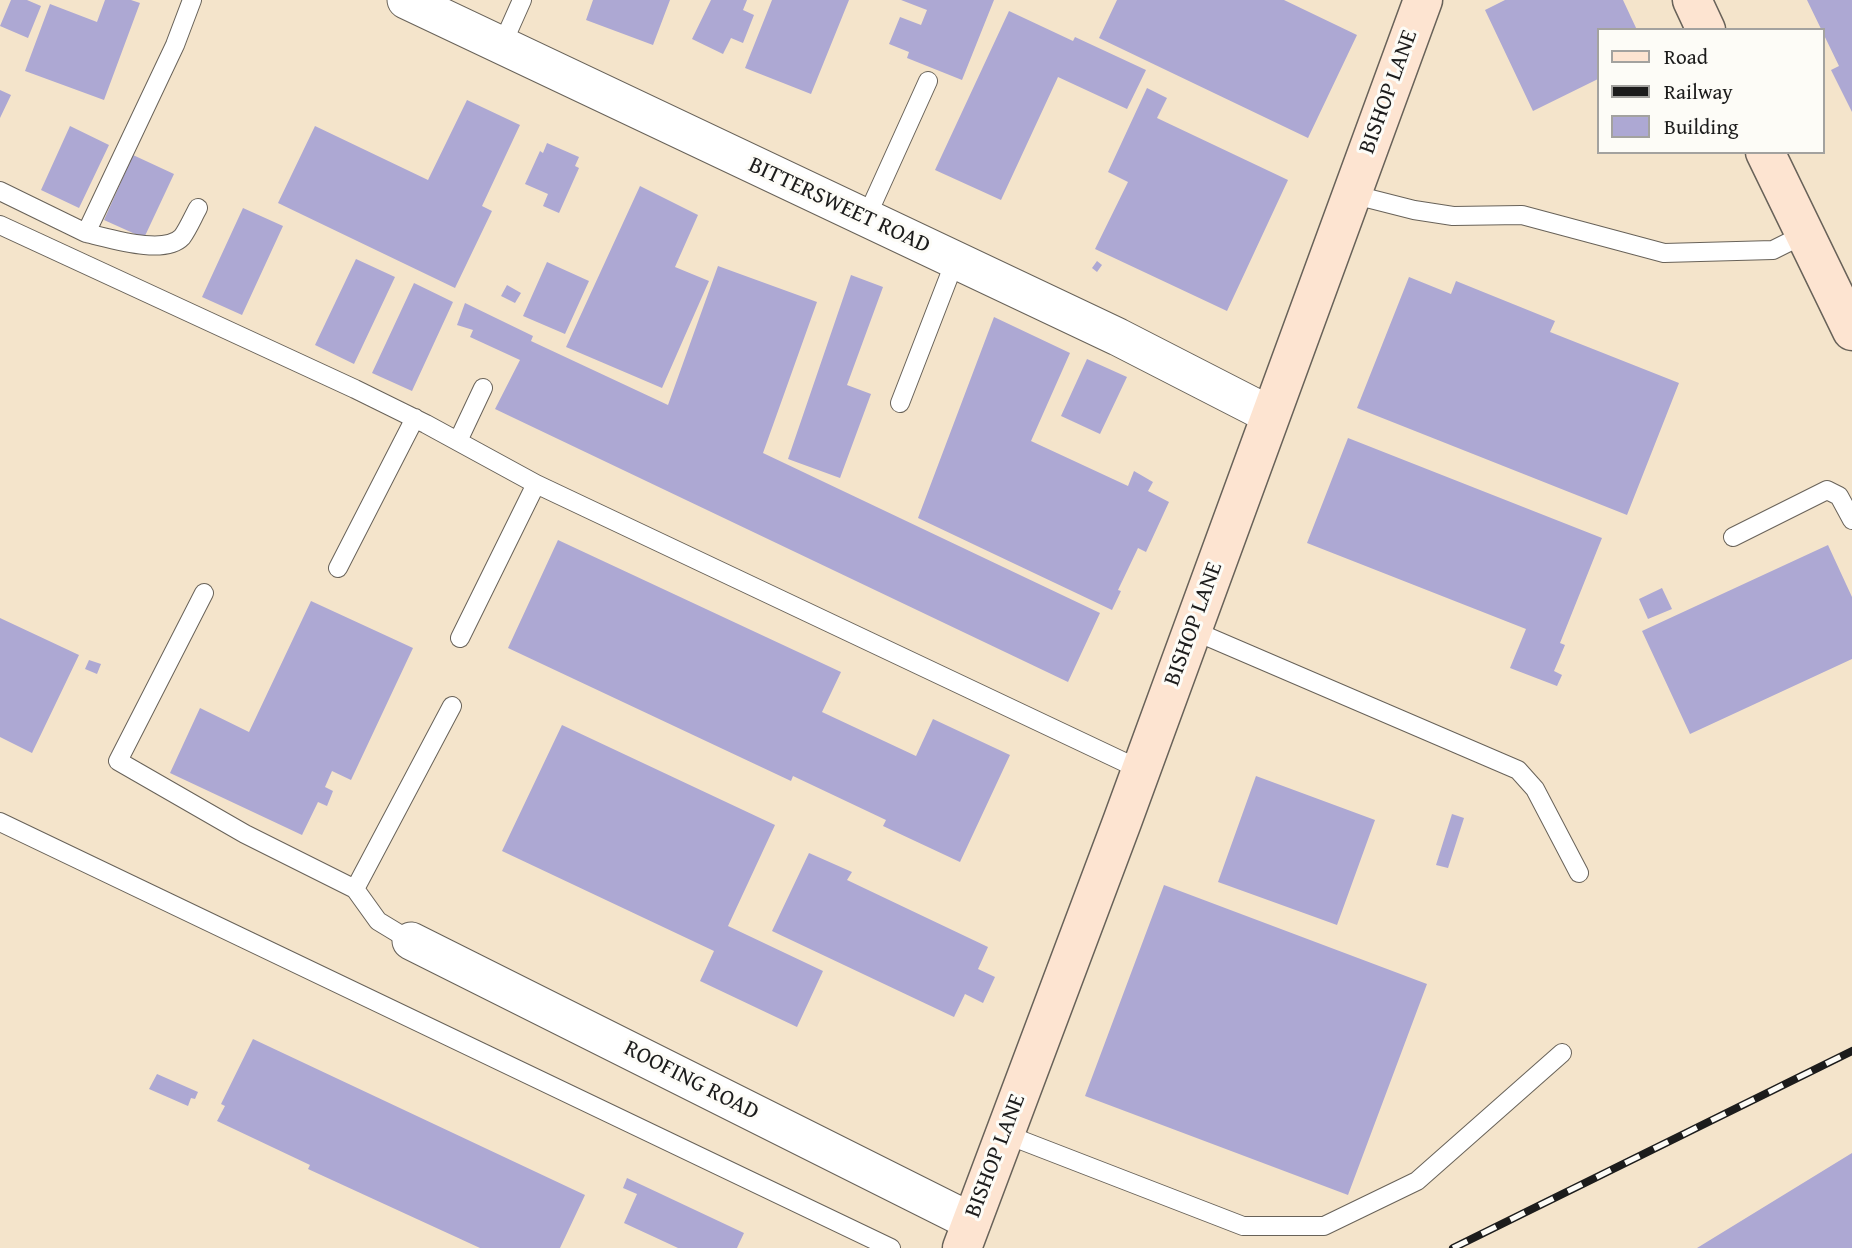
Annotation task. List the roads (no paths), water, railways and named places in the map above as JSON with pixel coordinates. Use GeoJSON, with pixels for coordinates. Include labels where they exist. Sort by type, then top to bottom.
{"type":"FeatureCollection","features":[{"type":"Feature","properties":{"kind":"street","name":"BISHOP LANE"},"geometry":{"type":"LineString","coordinates":[[967,1235],[1141,770],[1423,0]]}},
{"type":"Feature","properties":{"kind":"street"},"geometry":{"type":"LineString","coordinates":[[1692,0],[1705,28]]}},
{"type":"Feature","properties":{"kind":"street","name":"BITTERSWEET ROAD"},"geometry":{"type":"LineString","coordinates":[[429,5],[502,45],[1118,337],[1270,415]]}},
{"type":"Feature","properties":{"kind":"street"},"geometry":{"type":"LineString","coordinates":[[1766,154],[1852,331]]}},
{"type":"Feature","properties":{"kind":"street","name":"ROOFING ROAD"},"geometry":{"type":"LineString","coordinates":[[411,941],[967,1235]]}},
{"type":"Feature","properties":{"kind":"lane"},"geometry":{"type":"LineString","coordinates":[[86,233],[175,45],[192,0]]}},
{"type":"Feature","properties":{"kind":"lane"},"geometry":{"type":"LineString","coordinates":[[502,45],[522,0]]}},
{"type":"Feature","properties":{"kind":"lane"},"geometry":{"type":"LineString","coordinates":[[866,218],[928,81]]}},
{"type":"Feature","properties":{"kind":"lane"},"geometry":{"type":"LineString","coordinates":[[0,191],[86,233],[150,246],[181,238],[198,208]]}},
{"type":"Feature","properties":{"kind":"lane"},"geometry":{"type":"LineString","coordinates":[[1351,194],[1414,210],[1453,216],[1522,215],[1664,253],[1773,250],[1805,234]]}},
{"type":"Feature","properties":{"kind":"lane"},"geometry":{"type":"LineString","coordinates":[[0,225],[415,418],[536,484],[1141,770]]}},
{"type":"Feature","properties":{"kind":"lane"},"geometry":{"type":"LineString","coordinates":[[900,403],[955,261]]}},
{"type":"Feature","properties":{"kind":"lane"},"geometry":{"type":"LineString","coordinates":[[458,441],[482,388]]}},
{"type":"Feature","properties":{"kind":"lane"},"geometry":{"type":"LineString","coordinates":[[338,568],[415,418]]}},
{"type":"Feature","properties":{"kind":"lane"},"geometry":{"type":"LineString","coordinates":[[460,638],[536,484]]}},
{"type":"Feature","properties":{"kind":"lane"},"geometry":{"type":"LineString","coordinates":[[1733,537],[1827,490],[1845,490],[1852,520]]}},
{"type":"Feature","properties":{"kind":"lane"},"geometry":{"type":"LineString","coordinates":[[204,593],[118,761],[245,834],[355,889],[378,921],[411,941]]}},
{"type":"Feature","properties":{"kind":"lane"},"geometry":{"type":"LineString","coordinates":[[1192,630],[1518,770],[1535,789],[1579,873]]}},
{"type":"Feature","properties":{"kind":"lane"},"geometry":{"type":"LineString","coordinates":[[355,889],[452,706]]}},
{"type":"Feature","properties":{"kind":"lane"},"geometry":{"type":"LineString","coordinates":[[0,822],[891,1248]]}},
{"type":"Feature","properties":{"kind":"lane"},"geometry":{"type":"LineString","coordinates":[[1005,1134],[1243,1226],[1324,1226],[1417,1181],[1562,1053]]}},
{"type":"Feature","properties":{"kind":"railway"},"geometry":{"type":"LineString","coordinates":[[1453,1248],[1852,1051]]}}]}
